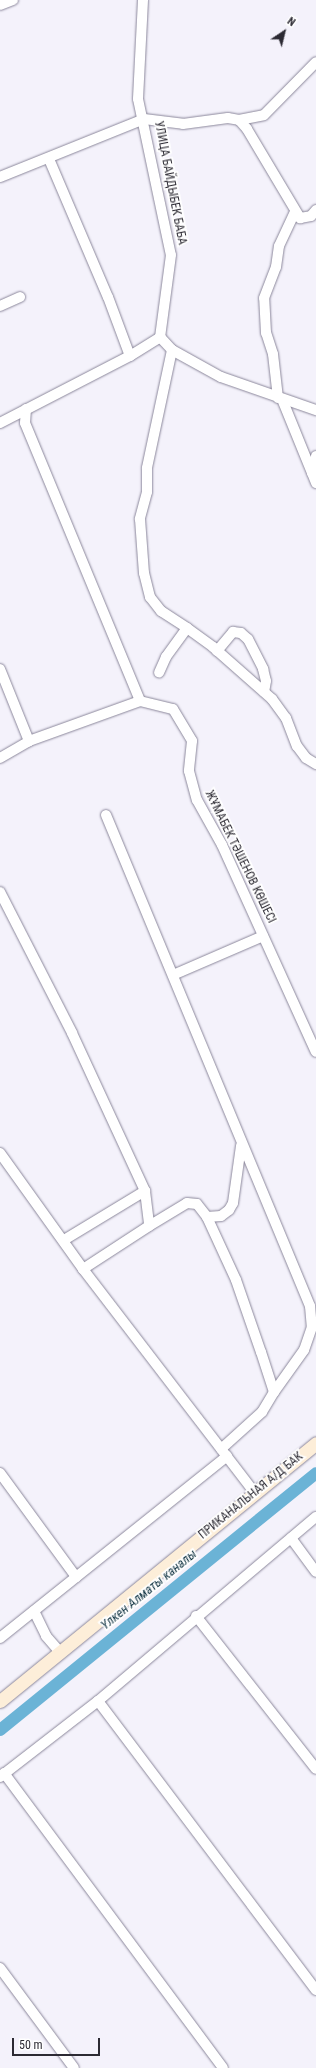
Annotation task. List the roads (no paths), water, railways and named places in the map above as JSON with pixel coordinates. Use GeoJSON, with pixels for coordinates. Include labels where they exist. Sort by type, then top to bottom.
{"type":"FeatureCollection","features":[{"type":"Feature","properties":{"kind":"main road","name":"ПРИКАНАЛЬНАЯ А/Д БАК"},"geometry":{"type":"LineString","coordinates":[[0,1701],[316,1443]]}},
{"type":"Feature","properties":{"kind":"street"},"geometry":{"type":"LineString","coordinates":[[0,5],[13,0]]}},
{"type":"Feature","properties":{"kind":"street","name":"УЛИЦА БАЙДЫБЕК БАБА"},"geometry":{"type":"LineString","coordinates":[[144,0],[138,99],[144,119],[171,255],[160,337]]}},
{"type":"Feature","properties":{"kind":"street"},"geometry":{"type":"LineString","coordinates":[[0,177],[49,159],[144,119],[183,124],[228,118],[239,120],[264,115],[316,62]]}},
{"type":"Feature","properties":{"kind":"street"},"geometry":{"type":"LineString","coordinates":[[239,120],[300,218],[311,216],[316,210]]}},
{"type":"Feature","properties":{"kind":"street"},"geometry":{"type":"LineString","coordinates":[[49,159],[108,297],[130,356]]}},
{"type":"Feature","properties":{"kind":"street"},"geometry":{"type":"LineString","coordinates":[[295,212],[279,246],[276,267],[264,298],[266,334],[274,354],[280,398],[316,483]]}},
{"type":"Feature","properties":{"kind":"street"},"geometry":{"type":"LineString","coordinates":[[0,306],[20,297]]}},
{"type":"Feature","properties":{"kind":"street"},"geometry":{"type":"LineString","coordinates":[[0,422],[130,356],[160,337],[172,350],[221,377],[316,410]]}},
{"type":"Feature","properties":{"kind":"street"},"geometry":{"type":"LineString","coordinates":[[172,350],[147,468],[147,492],[140,519],[144,573],[150,597],[161,611],[187,628],[217,651],[264,692],[286,718],[297,746],[306,758],[316,764]]}},
{"type":"Feature","properties":{"kind":"street"},"geometry":{"type":"LineString","coordinates":[[0,758],[29,741],[140,700],[24,423],[26,409]]}},
{"type":"Feature","properties":{"kind":"street"},"geometry":{"type":"LineString","coordinates":[[312,472],[316,456]]}},
{"type":"Feature","properties":{"kind":"street"},"geometry":{"type":"LineString","coordinates":[[158,673],[166,656],[187,628]]}},
{"type":"Feature","properties":{"kind":"street"},"geometry":{"type":"LineString","coordinates":[[217,651],[233,632],[241,633],[248,639],[263,668],[266,681],[264,692]]}},
{"type":"Feature","properties":{"kind":"street"},"geometry":{"type":"LineString","coordinates":[[0,669],[29,741]]}},
{"type":"Feature","properties":{"kind":"street","name":"ЖҰМАБЕК ТӘШЕНОВ КӨШЕСІ"},"geometry":{"type":"LineString","coordinates":[[140,700],[174,709],[192,741],[189,771],[196,800],[222,846],[316,1052]]}},
{"type":"Feature","properties":{"kind":"street"},"geometry":{"type":"LineString","coordinates":[[0,1638],[76,1577],[224,1452],[262,1412],[274,1392],[304,1350],[312,1327],[310,1306],[241,1144],[173,975],[106,815]]}},
{"type":"Feature","properties":{"kind":"street"},"geometry":{"type":"LineString","coordinates":[[1,896],[72,1033],[146,1191],[150,1226]]}},
{"type":"Feature","properties":{"kind":"street"},"geometry":{"type":"LineString","coordinates":[[173,975],[263,936]]}},
{"type":"Feature","properties":{"kind":"street"},"geometry":{"type":"LineString","coordinates":[[207,1217],[222,1216],[229,1210],[233,1203],[241,1144]]}},
{"type":"Feature","properties":{"kind":"street"},"geometry":{"type":"LineString","coordinates":[[0,1154],[64,1240],[83,1269],[255,1493]]}},
{"type":"Feature","properties":{"kind":"street"},"geometry":{"type":"LineString","coordinates":[[64,1240],[146,1191]]}},
{"type":"Feature","properties":{"kind":"street"},"geometry":{"type":"LineString","coordinates":[[83,1269],[187,1203],[197,1204],[207,1217],[236,1280],[274,1392]]}},
{"type":"Feature","properties":{"kind":"street"},"geometry":{"type":"LineString","coordinates":[[0,1473],[76,1577]]}},
{"type":"Feature","properties":{"kind":"street"},"geometry":{"type":"LineString","coordinates":[[223,2068],[2,1775],[98,1701],[196,1616],[316,1517]]}},
{"type":"Feature","properties":{"kind":"street"},"geometry":{"type":"LineString","coordinates":[[291,1538],[316,1572]]}},
{"type":"Feature","properties":{"kind":"street"},"geometry":{"type":"LineString","coordinates":[[34,1611],[46,1636],[60,1652]]}},
{"type":"Feature","properties":{"kind":"street"},"geometry":{"type":"LineString","coordinates":[[196,1616],[316,1769]]}},
{"type":"Feature","properties":{"kind":"street"},"geometry":{"type":"LineString","coordinates":[[98,1701],[316,1990]]}},
{"type":"Feature","properties":{"kind":"street"},"geometry":{"type":"LineString","coordinates":[[0,1968],[74,2068]]}},
{"type":"Feature","properties":{"kind":"waterway","name":"Үлкен Алматы каналы"},"geometry":{"type":"LineString","coordinates":[[0,1730],[316,1473]]}}]}
